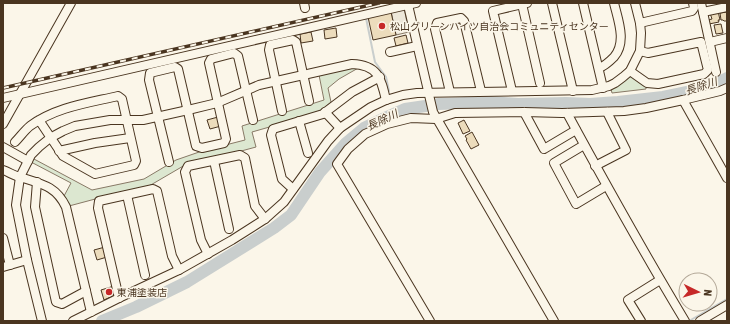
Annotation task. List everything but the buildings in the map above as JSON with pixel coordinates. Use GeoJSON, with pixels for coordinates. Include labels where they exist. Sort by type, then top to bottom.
{"type":"FeatureCollection","features":[{"type":"Feature","properties":{"kind":"street"},"geometry":{"type":"LineString","coordinates":[[3,124],[71,3]]}},
{"type":"Feature","properties":{"kind":"street"},"geometry":{"type":"LineString","coordinates":[[552,3],[572,91]]}},
{"type":"Feature","properties":{"kind":"street"},"geometry":{"type":"LineString","coordinates":[[583,3],[603,88]]}},
{"type":"Feature","properties":{"kind":"street"},"geometry":{"type":"LineString","coordinates":[[598,68],[604,66],[616,54],[621,41],[621,33],[614,3]]}},
{"type":"Feature","properties":{"kind":"street"},"geometry":{"type":"LineString","coordinates":[[73,321],[179,270],[265,219],[284,202],[328,141],[340,128],[371,107],[386,100],[417,93],[429,95],[450,92],[481,91],[592,90],[603,88],[615,83],[630,71],[640,51],[640,23],[635,3]]}},
{"type":"Feature","properties":{"kind":"street"},"geometry":{"type":"LineString","coordinates":[[640,23],[692,11],[694,8],[692,3]]}},
{"type":"Feature","properties":{"kind":"street"},"geometry":{"type":"LineString","coordinates":[[701,3],[716,72]]}},
{"type":"Feature","properties":{"kind":"street"},"geometry":{"type":"LineString","coordinates":[[3,98],[412,4],[417,46],[435,115],[554,321]]}},
{"type":"Feature","properties":{"kind":"street"},"geometry":{"type":"LineString","coordinates":[[512,91],[493,11],[525,4],[540,83]]}},
{"type":"Feature","properties":{"kind":"street"},"geometry":{"type":"LineString","coordinates":[[703,12],[727,7]]}},
{"type":"Feature","properties":{"kind":"street"},"geometry":{"type":"LineString","coordinates":[[450,92],[435,29],[438,23],[461,18],[464,21],[481,91]]}},
{"type":"Feature","properties":{"kind":"street"},"geometry":{"type":"LineString","coordinates":[[710,42],[727,38]]}},
{"type":"Feature","properties":{"kind":"street"},"geometry":{"type":"LineString","coordinates":[[282,111],[269,50],[270,45],[293,40],[296,42],[309,102]]}},
{"type":"Feature","properties":{"kind":"street"},"geometry":{"type":"LineString","coordinates":[[630,71],[647,83],[658,84],[704,74],[708,70],[701,42],[648,53],[640,51]]}},
{"type":"Feature","properties":{"kind":"street"},"geometry":{"type":"LineString","coordinates":[[390,52],[417,46]]}},
{"type":"Feature","properties":{"kind":"street"},"geometry":{"type":"LineString","coordinates":[[169,162],[149,80],[150,73],[175,66],[178,70],[196,146],[202,148],[224,143],[226,139],[209,64],[211,59],[234,53],[238,56],[253,120]]}},
{"type":"Feature","properties":{"kind":"street"},"geometry":{"type":"LineString","coordinates":[[42,321],[27,260],[16,205],[20,177],[31,155],[50,138],[63,130],[75,126],[110,120],[143,120],[217,104],[259,85],[352,64],[361,64],[375,71],[380,77],[386,100]]}},
{"type":"Feature","properties":{"kind":"street"},"geometry":{"type":"LineString","coordinates":[[293,189],[282,179],[271,135],[273,129],[325,112],[352,92],[380,77]]}},
{"type":"Feature","properties":{"kind":"street"},"geometry":{"type":"LineString","coordinates":[[430,321],[337,164],[348,148],[365,134],[387,124],[411,118],[455,113],[607,112],[646,108],[720,91],[727,88]]}},
{"type":"Feature","properties":{"kind":"street"},"geometry":{"type":"LineString","coordinates":[[15,142],[28,127],[39,120],[52,113],[69,107],[118,96],[122,98],[136,160],[134,165],[95,174],[63,156],[39,120]]}},
{"type":"Feature","properties":{"kind":"street"},"geometry":{"type":"LineString","coordinates":[[683,100],[727,178]]}},
{"type":"Feature","properties":{"kind":"street"},"geometry":{"type":"LineString","coordinates":[[325,112],[340,128]]}},
{"type":"Feature","properties":{"kind":"street"},"geometry":{"type":"LineString","coordinates":[[524,112],[544,148],[576,130]]}},
{"type":"Feature","properties":{"kind":"street"},"geometry":{"type":"LineString","coordinates":[[595,166],[626,150],[607,112]]}},
{"type":"Feature","properties":{"kind":"street"},"geometry":{"type":"LineString","coordinates":[[567,113],[606,186],[685,321]]}},
{"type":"Feature","properties":{"kind":"street"},"geometry":{"type":"LineString","coordinates":[[299,121],[308,153]]}},
{"type":"Feature","properties":{"kind":"street"},"geometry":{"type":"LineString","coordinates":[[59,150],[130,138]]}},
{"type":"Feature","properties":{"kind":"street"},"geometry":{"type":"LineString","coordinates":[[584,145],[554,163],[576,204],[606,186]]}},
{"type":"Feature","properties":{"kind":"street"},"geometry":{"type":"LineString","coordinates":[[3,147],[28,161]]}},
{"type":"Feature","properties":{"kind":"street"},"geometry":{"type":"LineString","coordinates":[[208,254],[201,240],[185,172],[188,166],[240,155],[244,158],[255,206],[265,219]]}},
{"type":"Feature","properties":{"kind":"street"},"geometry":{"type":"LineString","coordinates":[[214,161],[229,229]]}},
{"type":"Feature","properties":{"kind":"street"},"geometry":{"type":"LineString","coordinates":[[3,170],[49,187],[62,199],[66,207],[90,312]]}},
{"type":"Feature","properties":{"kind":"street"},"geometry":{"type":"LineString","coordinates":[[37,182],[35,207],[56,302],[62,304],[86,291]]}},
{"type":"Feature","properties":{"kind":"street"},"geometry":{"type":"LineString","coordinates":[[119,298],[98,208],[100,201],[153,189],[157,191],[172,256],[179,270]]}},
{"type":"Feature","properties":{"kind":"street"},"geometry":{"type":"LineString","coordinates":[[127,195],[145,275]]}},
{"type":"Feature","properties":{"kind":"street"},"geometry":{"type":"LineString","coordinates":[[3,238],[6,266],[27,260]]}},
{"type":"Feature","properties":{"kind":"street"},"geometry":{"type":"LineString","coordinates":[[641,321],[628,300],[660,280]]}},
{"type":"Feature","properties":{"kind":"street"},"geometry":{"type":"LineString","coordinates":[[700,321],[727,305]]}},
{"type":"Feature","properties":{"kind":"green space"},"geometry":{"type":"Polygon","coordinates":[[[352,67],[360,67],[339,79],[328,88],[331,102],[322,110],[301,118],[252,132],[256,147],[185,165],[149,186],[69,206],[64,196],[71,183],[31,162],[34,159],[92,190],[144,179],[176,160],[202,151],[245,140],[242,126],[324,100],[319,75],[352,67]]]}},
{"type":"Feature","properties":{"kind":"green space"},"geometry":{"type":"Polygon","coordinates":[[[631,74],[646,85],[646,89],[612,93],[611,89],[631,74]]]}},
{"type":"Feature","properties":{"kind":"shaded area"},"geometry":{"type":"Polygon","coordinates":[[[404,8],[409,32],[396,35],[391,11],[404,8]]]}},
{"type":"Feature","properties":{"kind":"waterway"},"geometry":{"type":"LineString","coordinates":[[366,18],[375,62],[386,77],[389,91]]}},
{"type":"Feature","properties":{"kind":"waterway","name":"長除川"},"geometry":{"type":"LineString","coordinates":[[102,321],[136,307],[187,282],[274,228],[291,215],[320,172],[346,143],[364,128],[405,109],[439,104],[491,102],[518,104],[590,104],[618,102],[663,97],[707,88],[727,78]]}},
{"type":"Feature","properties":{"kind":"waterway","name":"長除川"},"geometry":{"type":"LineString","coordinates":[[394,109],[394,114]]}},
{"type":"Feature","properties":{"kind":"waterway"},"geometry":{"type":"LineString","coordinates":[[689,321],[727,299]]}},
{"type":"Feature","properties":{"kind":"railway"},"geometry":{"type":"LineString","coordinates":[[3,88],[379,3]]}},
{"type":"Feature","properties":{"kind":"place","name":"松山グリーンハイツ自治会コミュニティセンター"},"geometry":{"type":"Point","coordinates":[382,26]}},
{"type":"Feature","properties":{"kind":"place","name":"東浦塗装店"},"geometry":{"type":"Point","coordinates":[109,292]}}]}
